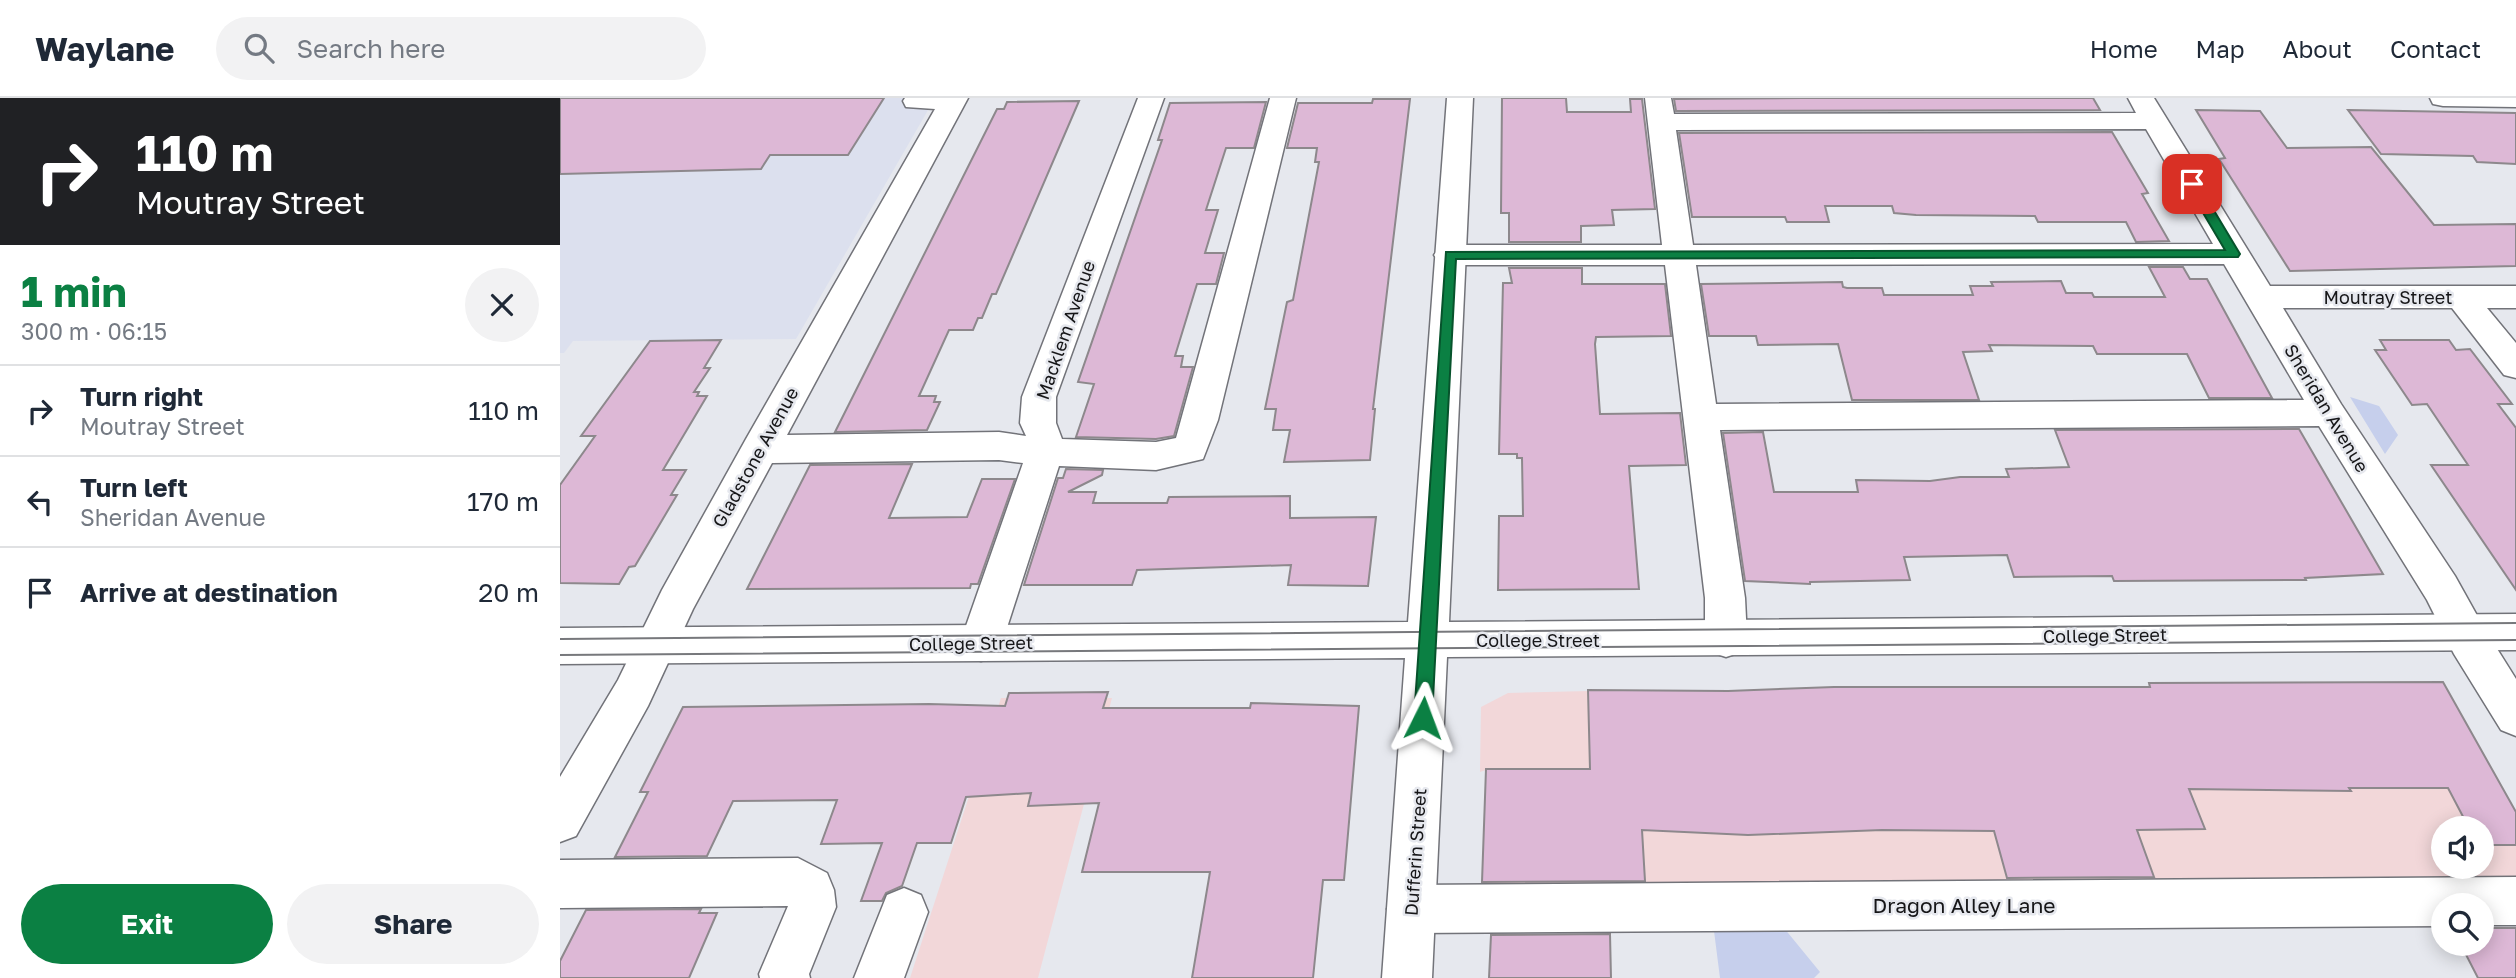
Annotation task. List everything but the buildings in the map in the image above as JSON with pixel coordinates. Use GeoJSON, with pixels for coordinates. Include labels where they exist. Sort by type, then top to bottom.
{"type":"FeatureCollection","features":[{"type":"Feature","properties":{"kind":"street"},"geometry":{"type":"LineString","coordinates":[[759,449],[999,446],[1045,452],[1156,456],[1190,449],[1200,420],[1283,98]]}},
{"type":"Feature","properties":{"kind":"street","name":"Dufferin Street"},"geometry":{"type":"LineString","coordinates":[[1407,978],[1460,98]]}},
{"type":"Feature","properties":{"kind":"street"},"geometry":{"type":"LineString","coordinates":[[2443,98],[2516,99]]}},
{"type":"Feature","properties":{"kind":"street"},"geometry":{"type":"LineString","coordinates":[[916,101],[955,99]]}},
{"type":"Feature","properties":{"kind":"street","name":"Gladstone Avenue"},"geometry":{"type":"LineString","coordinates":[[560,820],[632,693],[676,602],[759,449],[955,99]]}},
{"type":"Feature","properties":{"kind":"street","name":"Macklem Avenue"},"geometry":{"type":"LineString","coordinates":[[981,643],[1045,452],[1044,437],[1038,423],[1039,397],[1150,99]]}},
{"type":"Feature","properties":{"kind":"street"},"geometry":{"type":"LineString","coordinates":[[1726,639],[1725,598],[1659,110],[2148,109]]}},
{"type":"Feature","properties":{"kind":"street","name":"Sheridan Avenue"},"geometry":{"type":"LineString","coordinates":[[2148,109],[2329,413],[2441,588],[2464,632],[2516,716]]}},
{"type":"Feature","properties":{"kind":"street"},"geometry":{"type":"LineString","coordinates":[[1450,255],[2234,254]]}},
{"type":"Feature","properties":{"kind":"street","name":"Moutray Street"},"geometry":{"type":"LineString","coordinates":[[2261,297],[2516,297]]}},
{"type":"Feature","properties":{"kind":"street"},"geometry":{"type":"LineString","coordinates":[[2460,297],[2516,366]]}},
{"type":"Feature","properties":{"kind":"street"},"geometry":{"type":"LineString","coordinates":[[1699,417],[2329,413]]}},
{"type":"Feature","properties":{"kind":"street","name":"College Street"},"geometry":{"type":"LineString","coordinates":[[560,646],[655,648],[981,643],[2516,632]]}},
{"type":"Feature","properties":{"kind":"street"},"geometry":{"type":"LineString","coordinates":[[560,884],[798,882],[810,890],[812,907],[784,974],[785,978]]}},
{"type":"Feature","properties":{"kind":"street","name":"Dragon Alley Lane"},"geometry":{"type":"LineString","coordinates":[[1411,909],[2516,901]]}},
{"type":"Feature","properties":{"kind":"street"},"geometry":{"type":"LineString","coordinates":[[879,978],[904,912]]}},
{"type":"Feature","properties":{"kind":"shaded area"},"geometry":{"type":"Polygon","coordinates":[[[560,98],[935,98],[796,339],[573,341],[564,353],[560,353],[560,98]]]}},
{"type":"Feature","properties":{"kind":"shaded area"},"geometry":{"type":"Polygon","coordinates":[[[2350,397],[2379,406],[2398,435],[2385,454],[2350,397]]]}},
{"type":"Feature","properties":{"kind":"shaded area"},"geometry":{"type":"Polygon","coordinates":[[[2443,682],[2516,812],[2516,881],[1482,885],[1486,770],[1480,772],[1481,707],[1508,693],[1857,687],[2149,687],[2149,683],[2443,682]]]}},
{"type":"Feature","properties":{"kind":"shaded area"},"geometry":{"type":"Polygon","coordinates":[[[1001,698],[1112,698],[1038,978],[910,978],[1001,698]]]}},
{"type":"Feature","properties":{"kind":"shaded area"},"geometry":{"type":"Polygon","coordinates":[[[1784,928],[1820,972],[1814,978],[1720,978],[1714,931],[1784,928]]]}},
{"type":"Feature","properties":{"kind":"tram line"},"geometry":{"type":"LineString","coordinates":[[560,639],[2516,623]]}},
{"type":"Feature","properties":{"kind":"tram line"},"geometry":{"type":"LineString","coordinates":[[560,655],[2516,640]]}},
{"type":"Feature","properties":{"kind":"route"},"geometry":{"type":"LineString","coordinates":[[1423,718],[1450,255],[2234,254],[2192,184]]}}]}
